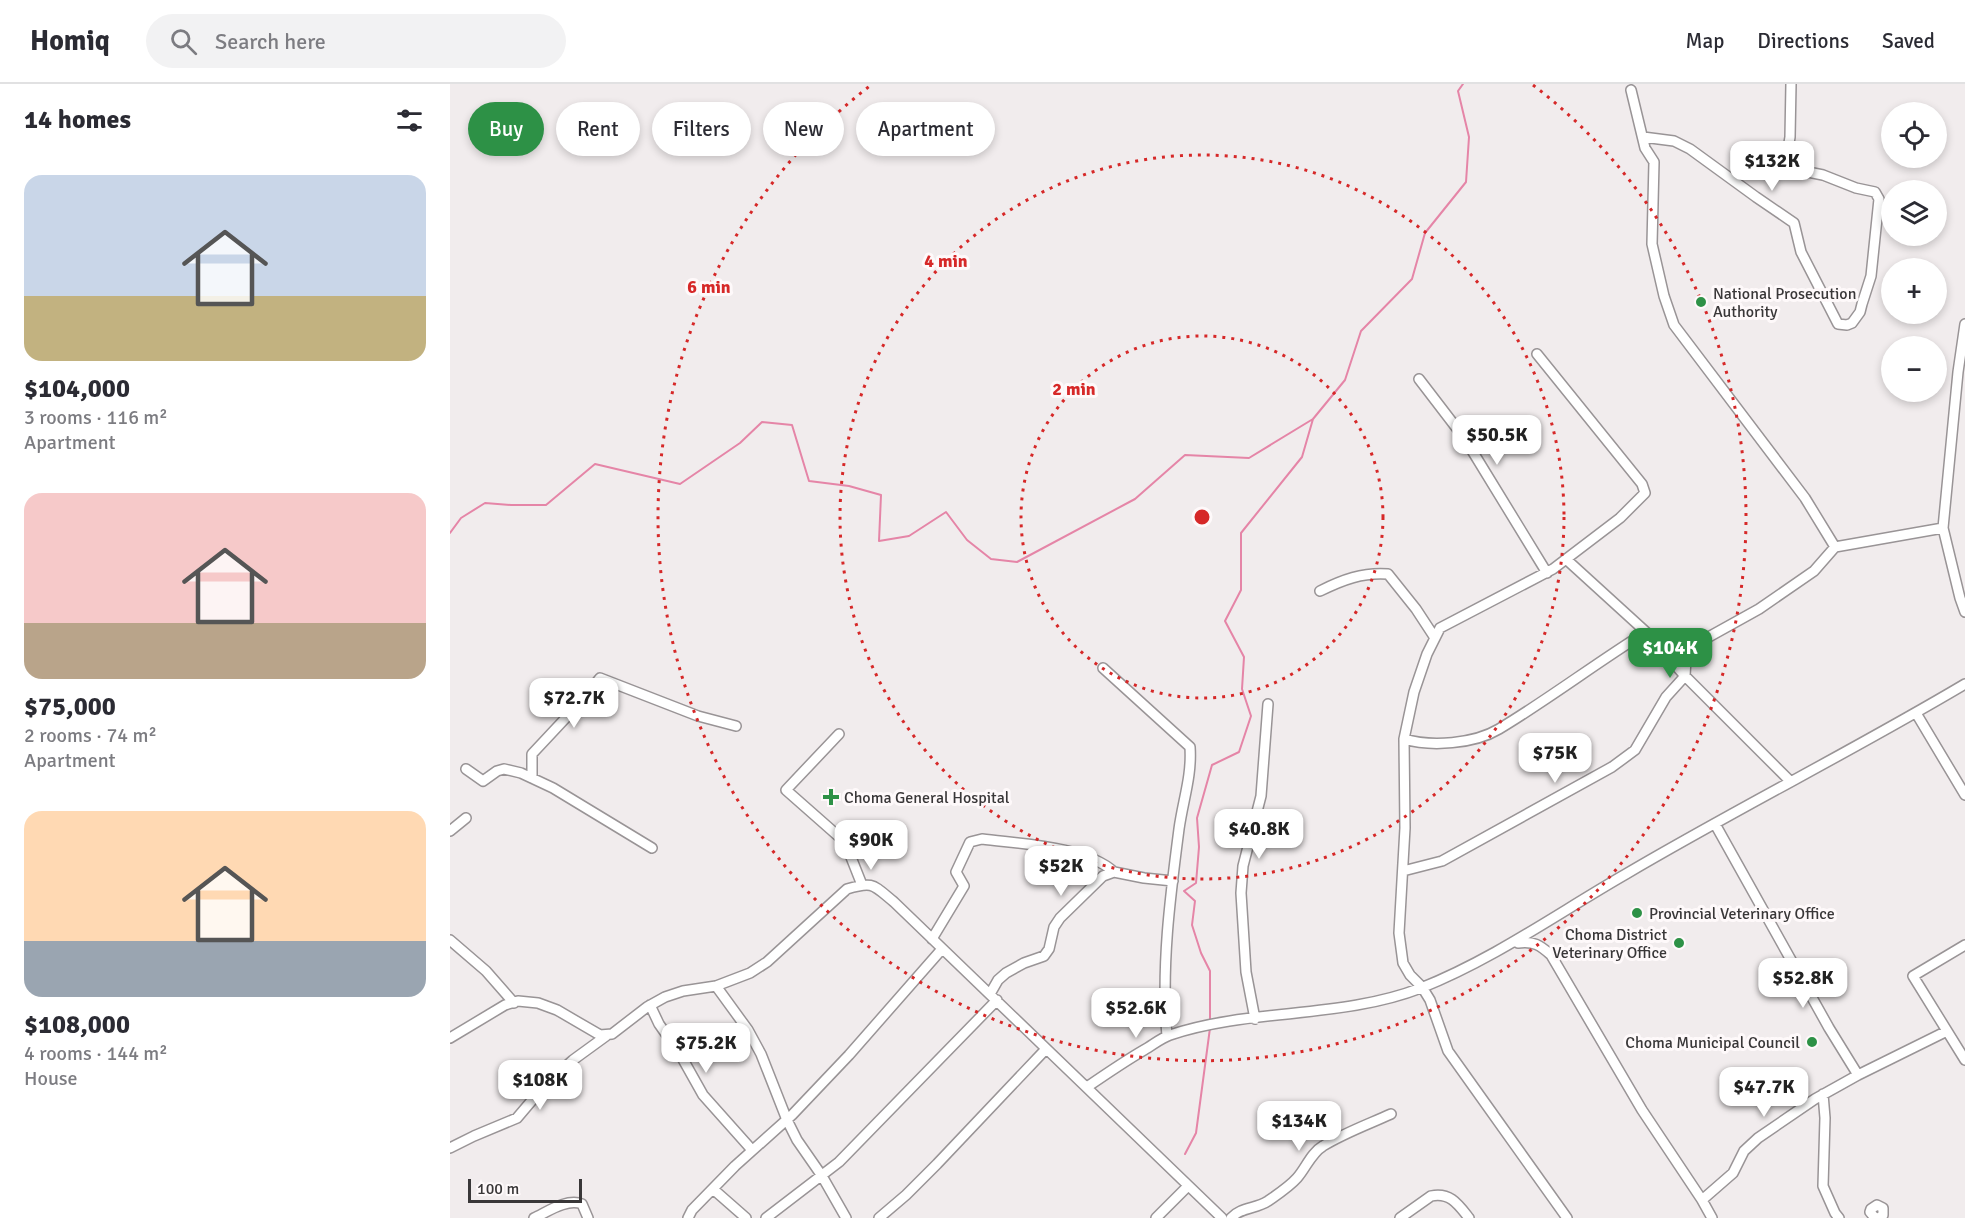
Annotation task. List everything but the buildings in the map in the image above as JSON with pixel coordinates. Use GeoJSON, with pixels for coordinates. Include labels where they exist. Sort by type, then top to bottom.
{"type":"FeatureCollection","features":[{"type":"Feature","properties":{"kind":"street"},"geometry":{"type":"LineString","coordinates":[[1643,137],[1674,141],[1690,149],[1794,223],[1802,252],[1816,283],[1838,324],[1847,325],[1856,319],[1860,312],[1871,276],[1879,199],[1875,192],[1792,167],[1787,154],[1790,137],[1791,84]]}},
{"type":"Feature","properties":{"kind":"street"},"geometry":{"type":"LineString","coordinates":[[1631,90],[1645,148],[1654,162],[1652,244],[1664,296],[1674,325],[1805,498],[1835,547]]}},
{"type":"Feature","properties":{"kind":"street"},"geometry":{"type":"LineString","coordinates":[[1965,324],[1958,372],[1943,528],[1965,612]]}},
{"type":"Feature","properties":{"kind":"street"},"geometry":{"type":"LineString","coordinates":[[1537,354],[1642,484],[1644,493],[1620,518],[1567,560],[1547,573],[1440,628],[1427,654],[1414,692],[1404,739],[1405,828],[1399,933],[1403,963],[1430,1000],[1448,1051],[1568,1218]]}},
{"type":"Feature","properties":{"kind":"street"},"geometry":{"type":"LineString","coordinates":[[1419,379],[1465,439],[1547,573]]}},
{"type":"Feature","properties":{"kind":"street"},"geometry":{"type":"LineString","coordinates":[[1954,416],[1965,417]]}},
{"type":"Feature","properties":{"kind":"street"},"geometry":{"type":"LineString","coordinates":[[1403,871],[1442,861],[1612,767],[1635,750],[1666,697],[1685,676],[1686,658],[1696,644],[1778,597],[1814,571],[1835,547],[1943,528]]}},
{"type":"Feature","properties":{"kind":"street"},"geometry":{"type":"LineString","coordinates":[[1567,560],[1646,632],[1685,676],[1790,781]]}},
{"type":"Feature","properties":{"kind":"street"},"geometry":{"type":"LineString","coordinates":[[1320,591],[1341,580],[1372,573],[1388,574],[1416,609],[1435,638]]}},
{"type":"Feature","properties":{"kind":"street"},"geometry":{"type":"LineString","coordinates":[[1404,739],[1420,744],[1455,742],[1499,729],[1646,632]]}},
{"type":"Feature","properties":{"kind":"street"},"geometry":{"type":"LineString","coordinates":[[1103,668],[1190,747],[1192,767],[1181,815],[1166,939],[1164,1006],[1167,1036]]}},
{"type":"Feature","properties":{"kind":"street"},"geometry":{"type":"LineString","coordinates":[[532,778],[532,754],[600,678],[698,717],[736,726]]}},
{"type":"Feature","properties":{"kind":"street"},"geometry":{"type":"LineString","coordinates":[[1087,1087],[1167,1036],[1215,1023],[1362,1003],[1409,992],[1469,967],[1627,873],[1965,684]]}},
{"type":"Feature","properties":{"kind":"street"},"geometry":{"type":"LineString","coordinates":[[1255,1019],[1246,972],[1241,893],[1243,866],[1261,796],[1268,704]]}},
{"type":"Feature","properties":{"kind":"street"},"geometry":{"type":"LineString","coordinates":[[1916,713],[1965,795]]}},
{"type":"Feature","properties":{"kind":"street"},"geometry":{"type":"LineString","coordinates":[[839,734],[786,790],[845,842],[862,885]]}},
{"type":"Feature","properties":{"kind":"street"},"geometry":{"type":"LineString","coordinates":[[466,769],[483,781],[504,769],[521,773],[553,788],[652,848]]}},
{"type":"Feature","properties":{"kind":"street"},"geometry":{"type":"LineString","coordinates":[[450,831],[466,818]]}},
{"type":"Feature","properties":{"kind":"street"},"geometry":{"type":"LineString","coordinates":[[1715,824],[1858,1075]]}},
{"type":"Feature","properties":{"kind":"street"},"geometry":{"type":"LineString","coordinates":[[932,939],[964,886],[956,872],[969,842],[982,839],[1062,849],[1105,863],[1114,872]]}},
{"type":"Feature","properties":{"kind":"street"},"geometry":{"type":"LineString","coordinates":[[766,1218],[847,1154],[993,997],[998,980],[1024,963],[1044,956],[1049,948],[1054,927],[1060,918],[1103,876],[1114,872],[1173,881]]}},
{"type":"Feature","properties":{"kind":"street"},"geometry":{"type":"LineString","coordinates":[[450,1148],[517,1118],[545,1085],[566,1066],[650,1005],[665,997],[684,991],[716,986],[750,973],[766,962],[847,889],[873,885],[993,997],[1222,1218]]}},
{"type":"Feature","properties":{"kind":"street"},"geometry":{"type":"LineString","coordinates":[[450,940],[486,971],[514,1003]]}},
{"type":"Feature","properties":{"kind":"street"},"geometry":{"type":"LineString","coordinates":[[1511,944],[1527,942],[1538,944],[1551,955],[1642,1110],[1712,1218]]}},
{"type":"Feature","properties":{"kind":"street"},"geometry":{"type":"LineString","coordinates":[[1965,945],[1913,976],[1965,1060]]}},
{"type":"Feature","properties":{"kind":"street"},"geometry":{"type":"LineString","coordinates":[[688,1218],[692,1210],[752,1150],[787,1120],[849,1055],[942,949]]}},
{"type":"Feature","properties":{"kind":"street"},"geometry":{"type":"LineString","coordinates":[[716,986],[738,1015],[761,1054],[787,1120],[846,1218]]}},
{"type":"Feature","properties":{"kind":"street"},"geometry":{"type":"LineString","coordinates":[[450,1038],[505,1005],[514,1003],[538,1003],[557,1010],[592,1032],[606,1036]]}},
{"type":"Feature","properties":{"kind":"street"},"geometry":{"type":"LineString","coordinates":[[650,1005],[664,1033],[680,1054],[703,1095],[752,1150]]}},
{"type":"Feature","properties":{"kind":"street"},"geometry":{"type":"LineString","coordinates":[[1702,1200],[1733,1173],[1744,1151],[1750,1145],[1823,1094],[1947,1031]]}},
{"type":"Feature","properties":{"kind":"street"},"geometry":{"type":"LineString","coordinates":[[879,1218],[901,1200],[937,1164],[1046,1048]]}},
{"type":"Feature","properties":{"kind":"street"},"geometry":{"type":"LineString","coordinates":[[1823,1094],[1825,1118],[1823,1186],[1834,1213],[1839,1218]]}},
{"type":"Feature","properties":{"kind":"street"},"geometry":{"type":"LineString","coordinates":[[1231,1218],[1236,1212],[1261,1206],[1287,1188],[1298,1177],[1313,1154],[1323,1146],[1391,1114]]}},
{"type":"Feature","properties":{"kind":"street"},"geometry":{"type":"LineString","coordinates":[[1156,1218],[1188,1186]]}},
{"type":"Feature","properties":{"kind":"street"},"geometry":{"type":"LineString","coordinates":[[713,1189],[746,1218]]}},
{"type":"Feature","properties":{"kind":"street"},"geometry":{"type":"LineString","coordinates":[[1400,1218],[1431,1196],[1437,1195],[1449,1196],[1455,1200],[1468,1218]]}},
{"type":"Feature","properties":{"kind":"street"},"geometry":{"type":"LineString","coordinates":[[534,1218],[557,1207],[576,1202],[582,1204],[588,1218]]}},
{"type":"Feature","properties":{"kind":"street"},"geometry":{"type":"LineString","coordinates":[[1861,1218],[1877,1217]]}},
{"type":"Feature","properties":{"kind":"waterway"},"geometry":{"type":"LineString","coordinates":[[1210,1023],[1210,971],[1201,953],[1192,925],[1195,901],[1184,891],[1196,883],[1199,847],[1197,818],[1212,765],[1239,752],[1251,716],[1242,689],[1244,657],[1225,621],[1241,590],[1241,533],[1302,457],[1313,419],[1345,380],[1361,331],[1412,279],[1425,233],[1466,182],[1469,137],[1458,91],[1463,84]]}},
{"type":"Feature","properties":{"kind":"waterway"},"geometry":{"type":"LineString","coordinates":[[450,533],[461,518],[485,503],[546,505],[595,464],[680,484],[740,443],[762,422],[792,425],[809,481],[849,486],[881,495],[879,541],[909,536],[946,512],[967,540],[991,559],[1017,562],[1135,499],[1185,455],[1249,458],[1313,419]]}},
{"type":"Feature","properties":{"kind":"waterway"},"geometry":{"type":"LineString","coordinates":[[1185,1154],[1196,1133],[1210,1028]]}},
{"type":"Feature","properties":{"kind":"place","name":"National Prosecution Authority"},"geometry":{"type":"Point","coordinates":[1701,302]}},
{"type":"Feature","properties":{"kind":"place","name":"Choma General Hospital"},"geometry":{"type":"Point","coordinates":[831,797]}},
{"type":"Feature","properties":{"kind":"place","name":"Provincial Veterinary Office"},"geometry":{"type":"Point","coordinates":[1637,913]}},
{"type":"Feature","properties":{"kind":"place","name":"Choma District Veterinary Office"},"geometry":{"type":"Point","coordinates":[1679,943]}},
{"type":"Feature","properties":{"kind":"place","name":"Choma Municipal Council"},"geometry":{"type":"Point","coordinates":[1812,1042]}}]}
